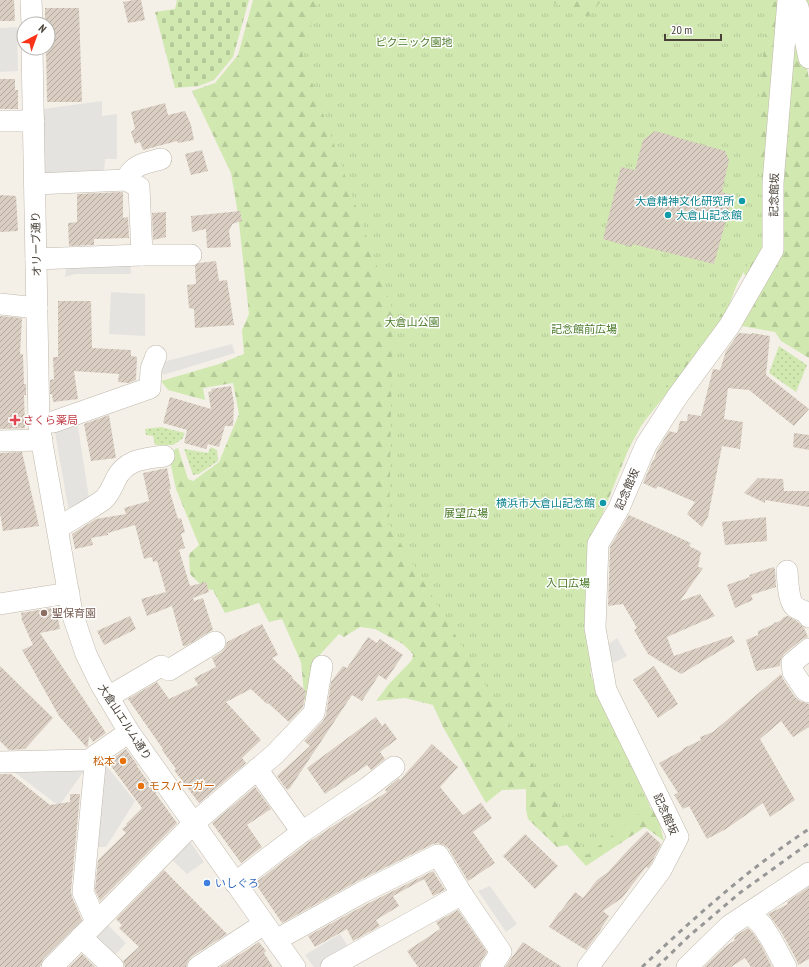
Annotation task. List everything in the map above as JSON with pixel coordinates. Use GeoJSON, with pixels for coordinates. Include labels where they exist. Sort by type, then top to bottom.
{"type":"FeatureCollection","features":[{"type":"Feature","properties":{"kind":"street"},"geometry":{"type":"LineString","coordinates":[[31,0],[32,16]]}},
{"type":"Feature","properties":{"kind":"street","name":"記念館坂"},"geometry":{"type":"LineString","coordinates":[[588,967],[661,870],[678,837],[606,690],[595,628],[598,544],[619,508],[646,445],[677,397],[730,325],[773,250],[773,183],[788,0]]}},
{"type":"Feature","properties":{"kind":"street"},"geometry":{"type":"LineString","coordinates":[[792,0],[798,7],[809,58]]}},
{"type":"Feature","properties":{"kind":"street","name":"オリーブ通り"},"geometry":{"type":"LineString","coordinates":[[32,56],[40,431]]}},
{"type":"Feature","properties":{"kind":"street"},"geometry":{"type":"LineString","coordinates":[[0,121],[34,121]]}},
{"type":"Feature","properties":{"kind":"street"},"geometry":{"type":"LineString","coordinates":[[126,180],[129,174],[140,164],[161,158]]}},
{"type":"Feature","properties":{"kind":"street"},"geometry":{"type":"LineString","coordinates":[[35,184],[126,180],[139,186],[142,255]]}},
{"type":"Feature","properties":{"kind":"street"},"geometry":{"type":"LineString","coordinates":[[36,259],[142,255],[191,255]]}},
{"type":"Feature","properties":{"kind":"street"},"geometry":{"type":"LineString","coordinates":[[0,304],[37,308]]}},
{"type":"Feature","properties":{"kind":"street"},"geometry":{"type":"LineString","coordinates":[[0,441],[40,431],[53,422],[150,388],[151,369],[156,356]]}},
{"type":"Feature","properties":{"kind":"street","name":"大倉山エルム通り"},"geometry":{"type":"LineString","coordinates":[[40,431],[72,613],[86,654],[100,683],[129,732],[295,967]]}},
{"type":"Feature","properties":{"kind":"street"},"geometry":{"type":"LineString","coordinates":[[58,528],[104,499],[111,490],[122,469],[133,461],[164,456]]}},
{"type":"Feature","properties":{"kind":"street"},"geometry":{"type":"LineString","coordinates":[[787,571],[790,600],[795,607],[807,612],[809,617]]}},
{"type":"Feature","properties":{"kind":"street"},"geometry":{"type":"LineString","coordinates":[[0,604],[69,593]]}},
{"type":"Feature","properties":{"kind":"street"},"geometry":{"type":"LineString","coordinates":[[108,697],[161,666],[169,670],[215,642]]}},
{"type":"Feature","properties":{"kind":"street"},"geometry":{"type":"LineString","coordinates":[[809,649],[792,663],[793,672],[805,690],[809,692]]}},
{"type":"Feature","properties":{"kind":"street"},"geometry":{"type":"LineString","coordinates":[[52,967],[194,823],[275,754],[314,713],[322,666]]}},
{"type":"Feature","properties":{"kind":"street"},"geometry":{"type":"LineString","coordinates":[[0,762],[89,760],[129,732]]}},
{"type":"Feature","properties":{"kind":"street"},"geometry":{"type":"LineString","coordinates":[[96,755],[83,892],[96,922]]}},
{"type":"Feature","properties":{"kind":"street"},"geometry":{"type":"LineString","coordinates":[[236,882],[302,832],[367,788],[394,767]]}},
{"type":"Feature","properties":{"kind":"street"},"geometry":{"type":"LineString","coordinates":[[257,769],[302,832]]}},
{"type":"Feature","properties":{"kind":"street"},"geometry":{"type":"LineString","coordinates":[[198,967],[270,932],[361,893],[438,855],[501,952],[491,967]]}},
{"type":"Feature","properties":{"kind":"street"},"geometry":{"type":"LineString","coordinates":[[687,967],[729,926],[809,873]]}},
{"type":"Feature","properties":{"kind":"street"},"geometry":{"type":"LineString","coordinates":[[331,967],[462,894]]}},
{"type":"Feature","properties":{"kind":"street"},"geometry":{"type":"LineString","coordinates":[[749,913],[762,925],[772,940],[786,967]]}},
{"type":"Feature","properties":{"kind":"street"},"geometry":{"type":"LineString","coordinates":[[81,937],[113,967]]}},
{"type":"Feature","properties":{"kind":"green space"},"geometry":{"type":"Polygon","coordinates":[[[177,0],[249,0],[233,57],[214,80],[199,86],[175,88],[155,12],[175,9],[177,0]]]}},
{"type":"Feature","properties":{"kind":"green space","name":"大倉山公園"},"geometry":{"type":"Polygon","coordinates":[[[253,0],[809,0],[809,17],[800,31],[809,79],[809,358],[781,341],[775,332],[736,325],[748,281],[735,255],[740,276],[722,324],[635,433],[584,560],[584,655],[624,775],[658,817],[664,841],[645,827],[586,866],[567,845],[557,847],[528,819],[526,810],[526,789],[502,790],[486,803],[443,727],[433,705],[405,698],[376,701],[389,684],[412,660],[413,654],[403,644],[375,629],[360,627],[344,637],[339,634],[315,660],[305,704],[301,662],[282,619],[269,622],[259,603],[225,613],[213,590],[205,589],[190,574],[189,554],[199,545],[176,489],[168,452],[178,448],[188,479],[193,481],[219,462],[239,414],[233,383],[203,388],[205,400],[168,390],[161,381],[219,364],[244,354],[242,330],[249,314],[238,214],[231,173],[192,91],[215,83],[238,55],[253,0]]]}},
{"type":"Feature","properties":{"kind":"green space","name":"大倉山公園"},"geometry":{"type":"Polygon","coordinates":[[[319,0],[547,0],[588,17],[602,0],[769,0],[756,125],[763,237],[713,328],[655,400],[597,508],[586,565],[591,676],[650,806],[587,855],[389,524],[393,311],[302,54],[319,0]]]}},
{"type":"Feature","properties":{"kind":"green space"},"geometry":{"type":"Polygon","coordinates":[[[779,346],[807,365],[796,392],[769,373],[779,346]]]}},
{"type":"Feature","properties":{"kind":"green space"},"geometry":{"type":"Polygon","coordinates":[[[161,427],[185,433],[182,439],[173,445],[155,445],[153,436],[146,435],[145,429],[161,427]]]}},
{"type":"Feature","properties":{"kind":"green space"},"geometry":{"type":"Polygon","coordinates":[[[211,447],[217,450],[218,461],[199,474],[193,475],[184,449],[208,453],[211,447]]]}},
{"type":"Feature","properties":{"kind":"shaded area"},"geometry":{"type":"Polygon","coordinates":[[[16,27],[16,56],[18,56],[18,71],[0,72],[0,28],[16,27]]]}},
{"type":"Feature","properties":{"kind":"shaded area"},"geometry":{"type":"Polygon","coordinates":[[[102,101],[102,116],[117,114],[117,159],[105,159],[104,172],[43,180],[43,109],[102,101]]]}},
{"type":"Feature","properties":{"kind":"shaded area"},"geometry":{"type":"Polygon","coordinates":[[[130,260],[131,274],[75,274],[65,277],[67,261],[130,260]]]}},
{"type":"Feature","properties":{"kind":"shaded area"},"geometry":{"type":"Polygon","coordinates":[[[111,292],[145,294],[145,336],[109,334],[111,292]]]}},
{"type":"Feature","properties":{"kind":"shaded area"},"geometry":{"type":"Polygon","coordinates":[[[232,344],[235,353],[163,375],[159,363],[232,344]]]}},
{"type":"Feature","properties":{"kind":"shaded area"},"geometry":{"type":"Polygon","coordinates":[[[77,420],[89,498],[69,512],[54,427],[77,420]]]}},
{"type":"Feature","properties":{"kind":"shaded area"},"geometry":{"type":"Polygon","coordinates":[[[617,638],[627,656],[613,663],[607,645],[617,638]]]}},
{"type":"Feature","properties":{"kind":"shaded area"},"geometry":{"type":"Polygon","coordinates":[[[104,763],[135,801],[106,847],[96,847],[104,763]]]}},
{"type":"Feature","properties":{"kind":"shaded area"},"geometry":{"type":"Polygon","coordinates":[[[75,765],[84,771],[59,806],[9,768],[75,765]]]}},
{"type":"Feature","properties":{"kind":"shaded area"},"geometry":{"type":"Polygon","coordinates":[[[189,840],[204,862],[187,874],[170,858],[189,840]]]}},
{"type":"Feature","properties":{"kind":"shaded area"},"geometry":{"type":"Polygon","coordinates":[[[490,886],[517,924],[506,932],[478,891],[490,886]]]}},
{"type":"Feature","properties":{"kind":"shaded area"},"geometry":{"type":"Polygon","coordinates":[[[107,924],[126,943],[115,955],[96,936],[107,924]]]}},
{"type":"Feature","properties":{"kind":"shaded area"},"geometry":{"type":"Polygon","coordinates":[[[340,934],[351,951],[323,967],[314,967],[305,955],[340,934]]]}},
{"type":"Feature","properties":{"kind":"building"},"geometry":{"type":"Polygon","coordinates":[[[0,0],[14,0],[15,21],[0,21],[0,0]]]}},
{"type":"Feature","properties":{"kind":"building"},"geometry":{"type":"Polygon","coordinates":[[[141,0],[145,20],[128,23],[123,2],[141,0]]]}},
{"type":"Feature","properties":{"kind":"building"},"geometry":{"type":"Polygon","coordinates":[[[45,8],[79,8],[82,102],[47,102],[46,56],[56,56],[56,16],[45,16],[45,8]]]}},
{"type":"Feature","properties":{"kind":"building"},"geometry":{"type":"Polygon","coordinates":[[[0,79],[15,79],[15,90],[18,90],[18,109],[0,109],[0,79]]]}},
{"type":"Feature","properties":{"kind":"building"},"geometry":{"type":"Polygon","coordinates":[[[165,103],[168,115],[185,111],[191,125],[194,140],[178,143],[177,141],[143,150],[140,142],[135,144],[131,132],[135,129],[131,112],[165,103]]]}},
{"type":"Feature","properties":{"kind":"building","name":"大倉山記念館"},"geometry":{"type":"Polygon","coordinates":[[[655,131],[725,151],[729,160],[722,192],[733,195],[714,264],[632,244],[631,247],[603,239],[621,167],[635,170],[643,140],[655,131]]]}},
{"type":"Feature","properties":{"kind":"building"},"geometry":{"type":"Polygon","coordinates":[[[202,150],[208,171],[191,175],[185,154],[202,150]]]}},
{"type":"Feature","properties":{"kind":"building"},"geometry":{"type":"Polygon","coordinates":[[[123,192],[123,218],[128,217],[129,238],[94,239],[94,245],[69,246],[68,223],[77,222],[77,194],[123,192]]]}},
{"type":"Feature","properties":{"kind":"building"},"geometry":{"type":"Polygon","coordinates":[[[0,195],[16,196],[18,231],[0,232],[0,195]]]}},
{"type":"Feature","properties":{"kind":"building"},"geometry":{"type":"Polygon","coordinates":[[[240,211],[242,221],[232,224],[229,231],[231,247],[207,248],[206,229],[192,232],[191,216],[240,211]]]}},
{"type":"Feature","properties":{"kind":"building"},"geometry":{"type":"Polygon","coordinates":[[[166,212],[166,237],[153,240],[152,213],[166,212]]]}},
{"type":"Feature","properties":{"kind":"building"},"geometry":{"type":"Polygon","coordinates":[[[216,261],[219,281],[227,280],[234,325],[195,328],[194,309],[189,308],[187,285],[196,284],[195,266],[199,263],[216,261]]]}},
{"type":"Feature","properties":{"kind":"building"},"geometry":{"type":"Polygon","coordinates":[[[58,301],[91,301],[92,348],[131,350],[131,356],[137,357],[136,380],[129,383],[118,382],[119,374],[74,371],[78,399],[53,402],[52,394],[50,394],[50,380],[54,379],[53,357],[58,357],[58,301]]]}},
{"type":"Feature","properties":{"kind":"building"},"geometry":{"type":"Polygon","coordinates":[[[0,316],[22,318],[20,354],[23,354],[24,384],[26,384],[26,395],[24,395],[25,428],[0,429],[0,316]]]}},
{"type":"Feature","properties":{"kind":"building"},"geometry":{"type":"Polygon","coordinates":[[[739,333],[752,333],[770,336],[766,375],[809,409],[794,426],[749,390],[728,388],[724,419],[743,422],[740,449],[722,446],[708,517],[702,527],[687,514],[695,502],[658,486],[656,489],[643,483],[657,451],[669,431],[677,433],[680,421],[687,421],[688,414],[701,416],[713,369],[720,370],[726,351],[739,333]]]}},
{"type":"Feature","properties":{"kind":"building"},"geometry":{"type":"Polygon","coordinates":[[[231,386],[234,404],[233,426],[225,426],[219,447],[208,444],[206,449],[184,443],[187,430],[163,423],[170,397],[211,409],[208,392],[212,391],[211,389],[231,386]]]}},
{"type":"Feature","properties":{"kind":"building"},"geometry":{"type":"Polygon","coordinates":[[[109,415],[116,458],[91,461],[84,424],[109,415]]]}},
{"type":"Feature","properties":{"kind":"building"},"geometry":{"type":"Polygon","coordinates":[[[794,433],[809,435],[809,450],[793,447],[794,433]]]}},
{"type":"Feature","properties":{"kind":"building"},"geometry":{"type":"Polygon","coordinates":[[[22,452],[39,526],[3,531],[0,513],[0,453],[22,452]]]}},
{"type":"Feature","properties":{"kind":"building"},"geometry":{"type":"Polygon","coordinates":[[[167,468],[171,489],[169,489],[178,519],[181,518],[185,532],[181,534],[185,548],[179,550],[190,586],[206,582],[209,592],[193,598],[194,601],[203,598],[213,630],[186,646],[183,646],[172,606],[147,616],[141,599],[166,592],[157,561],[153,562],[152,557],[144,559],[135,525],[108,533],[108,535],[91,538],[93,545],[75,549],[72,534],[96,519],[126,514],[124,508],[149,501],[143,473],[167,468]]]}},
{"type":"Feature","properties":{"kind":"building"},"geometry":{"type":"Polygon","coordinates":[[[758,478],[783,479],[784,491],[809,491],[809,507],[765,500],[765,503],[744,493],[758,478]]]}},
{"type":"Feature","properties":{"kind":"building"},"geometry":{"type":"Polygon","coordinates":[[[629,515],[691,543],[689,546],[701,552],[698,567],[703,568],[680,601],[700,594],[715,616],[667,637],[674,656],[732,636],[735,642],[681,674],[648,654],[634,630],[637,628],[623,604],[608,606],[610,547],[629,515]]]}},
{"type":"Feature","properties":{"kind":"building"},"geometry":{"type":"Polygon","coordinates":[[[766,517],[767,541],[725,545],[722,522],[766,517]]]}},
{"type":"Feature","properties":{"kind":"building"},"geometry":{"type":"Polygon","coordinates":[[[774,567],[776,587],[751,595],[753,600],[735,608],[727,585],[750,577],[749,575],[774,567]]]}},
{"type":"Feature","properties":{"kind":"building"},"geometry":{"type":"Polygon","coordinates":[[[56,607],[60,629],[40,633],[106,733],[93,742],[89,736],[88,746],[86,747],[59,716],[22,650],[33,645],[21,618],[21,613],[56,607]]]}},
{"type":"Feature","properties":{"kind":"building"},"geometry":{"type":"Polygon","coordinates":[[[130,616],[136,629],[104,645],[97,631],[130,616]]]}},
{"type":"Feature","properties":{"kind":"building"},"geometry":{"type":"Polygon","coordinates":[[[788,616],[804,628],[808,637],[801,640],[784,654],[781,659],[780,666],[756,671],[746,640],[758,635],[758,631],[788,616]]]}},
{"type":"Feature","properties":{"kind":"building"},"geometry":{"type":"Polygon","coordinates":[[[262,624],[278,655],[272,658],[306,691],[303,707],[289,722],[251,689],[226,702],[261,740],[242,758],[246,763],[199,803],[174,770],[176,769],[128,699],[157,682],[169,699],[198,685],[194,678],[216,667],[212,658],[222,652],[227,642],[262,624]]]}},
{"type":"Feature","properties":{"kind":"building"},"geometry":{"type":"Polygon","coordinates":[[[368,637],[377,643],[380,639],[403,655],[386,680],[379,675],[362,701],[352,695],[290,788],[287,790],[277,776],[310,746],[304,741],[323,721],[326,715],[331,682],[343,666],[347,668],[368,637]]]}},
{"type":"Feature","properties":{"kind":"building"},"geometry":{"type":"Polygon","coordinates":[[[0,666],[53,718],[25,749],[9,750],[0,741],[0,666]]]}},
{"type":"Feature","properties":{"kind":"building"},"geometry":{"type":"Polygon","coordinates":[[[654,666],[678,704],[658,718],[633,680],[654,666]]]}},
{"type":"Feature","properties":{"kind":"building"},"geometry":{"type":"Polygon","coordinates":[[[781,674],[795,697],[800,701],[809,704],[809,727],[793,737],[781,721],[760,739],[795,800],[770,817],[763,803],[726,829],[707,839],[689,806],[683,809],[674,795],[678,793],[659,763],[683,750],[682,749],[701,740],[700,737],[713,732],[781,674]]]}},
{"type":"Feature","properties":{"kind":"building"},"geometry":{"type":"Polygon","coordinates":[[[376,717],[382,726],[385,723],[397,739],[380,752],[385,759],[371,770],[367,765],[325,794],[307,768],[376,717]]]}},
{"type":"Feature","properties":{"kind":"building"},"geometry":{"type":"Polygon","coordinates":[[[432,744],[458,767],[440,787],[463,815],[481,803],[492,818],[473,832],[495,863],[468,881],[448,848],[438,843],[433,844],[356,882],[282,923],[255,883],[309,842],[387,792],[385,790],[399,778],[400,780],[432,744]]]}},
{"type":"Feature","properties":{"kind":"building"},"geometry":{"type":"Polygon","coordinates":[[[126,749],[177,823],[100,901],[95,890],[98,860],[126,833],[122,829],[142,808],[108,762],[126,749]]]}},
{"type":"Feature","properties":{"kind":"building"},"geometry":{"type":"Polygon","coordinates":[[[0,774],[11,774],[50,805],[70,802],[70,794],[80,794],[71,891],[82,920],[43,959],[40,967],[0,967],[0,774]]]}},
{"type":"Feature","properties":{"kind":"building"},"geometry":{"type":"Polygon","coordinates":[[[255,787],[271,809],[247,825],[262,847],[241,863],[212,823],[255,787]]]}},
{"type":"Feature","properties":{"kind":"building"},"geometry":{"type":"Polygon","coordinates":[[[647,831],[661,844],[651,864],[648,868],[646,867],[622,898],[603,911],[609,916],[586,950],[549,927],[575,892],[583,898],[597,880],[608,872],[647,831]]]}},
{"type":"Feature","properties":{"kind":"building"},"geometry":{"type":"Polygon","coordinates":[[[525,834],[558,866],[535,889],[503,856],[525,834]]]}},
{"type":"Feature","properties":{"kind":"building"},"geometry":{"type":"Polygon","coordinates":[[[164,870],[227,934],[191,957],[186,967],[125,967],[123,961],[139,947],[119,928],[122,925],[116,919],[164,870]]]}},
{"type":"Feature","properties":{"kind":"building"},"geometry":{"type":"Polygon","coordinates":[[[433,871],[445,890],[433,896],[424,879],[393,896],[399,906],[376,920],[380,926],[353,941],[347,929],[315,947],[308,936],[367,904],[433,871]]]}},
{"type":"Feature","properties":{"kind":"building"},"geometry":{"type":"Polygon","coordinates":[[[809,887],[809,959],[798,965],[782,933],[768,914],[788,904],[787,902],[809,887]]]}},
{"type":"Feature","properties":{"kind":"building"},"geometry":{"type":"Polygon","coordinates":[[[458,910],[487,952],[479,967],[418,967],[407,951],[440,929],[436,922],[458,910]]]}},
{"type":"Feature","properties":{"kind":"building"},"geometry":{"type":"Polygon","coordinates":[[[748,928],[761,945],[772,967],[751,967],[745,958],[731,967],[704,967],[725,947],[735,940],[734,938],[737,935],[748,928]]]}},
{"type":"Feature","properties":{"kind":"building"},"geometry":{"type":"Polygon","coordinates":[[[259,942],[266,951],[264,953],[273,967],[220,967],[259,942]]]}},
{"type":"Feature","properties":{"kind":"building"},"geometry":{"type":"Polygon","coordinates":[[[523,942],[562,967],[505,967],[523,942]]]}},
{"type":"Feature","properties":{"kind":"building"},"geometry":{"type":"Polygon","coordinates":[[[82,954],[95,967],[69,967],[82,954]]]}},
{"type":"Feature","properties":{"kind":"railway"},"geometry":{"type":"LineString","coordinates":[[642,967],[681,930],[743,877],[786,844],[809,829]]}},
{"type":"Feature","properties":{"kind":"railway"},"geometry":{"type":"LineString","coordinates":[[657,967],[689,936],[741,892],[809,843]]}},
{"type":"Feature","properties":{"kind":"place","name":"大倉精神文化研究所"},"geometry":{"type":"Point","coordinates":[742,201]}},
{"type":"Feature","properties":{"kind":"place","name":"大倉山記念館"},"geometry":{"type":"Point","coordinates":[668,215]}},
{"type":"Feature","properties":{"kind":"place","name":"さくら薬局"},"geometry":{"type":"Point","coordinates":[15,420]}},
{"type":"Feature","properties":{"kind":"place","name":"横浜市大倉山記念館"},"geometry":{"type":"Point","coordinates":[603,503]}},
{"type":"Feature","properties":{"kind":"place","name":"聖保育園"},"geometry":{"type":"Point","coordinates":[44,613]}},
{"type":"Feature","properties":{"kind":"place","name":"松本"},"geometry":{"type":"Point","coordinates":[123,761]}},
{"type":"Feature","properties":{"kind":"place","name":"モスバーガー"},"geometry":{"type":"Point","coordinates":[141,786]}},
{"type":"Feature","properties":{"kind":"place","name":"いしぐろ"},"geometry":{"type":"Point","coordinates":[207,883]}},
{"type":"Feature","properties":{"kind":"park label","name":"ピクニック園地"},"geometry":{"type":"Point","coordinates":[414,42]}},
{"type":"Feature","properties":{"kind":"park label","name":"記念館前広場"},"geometry":{"type":"Point","coordinates":[584,329]}},
{"type":"Feature","properties":{"kind":"park label","name":"展望広場"},"geometry":{"type":"Point","coordinates":[466,513]}},
{"type":"Feature","properties":{"kind":"park label","name":"入口広場"},"geometry":{"type":"Point","coordinates":[568,583]}}]}
